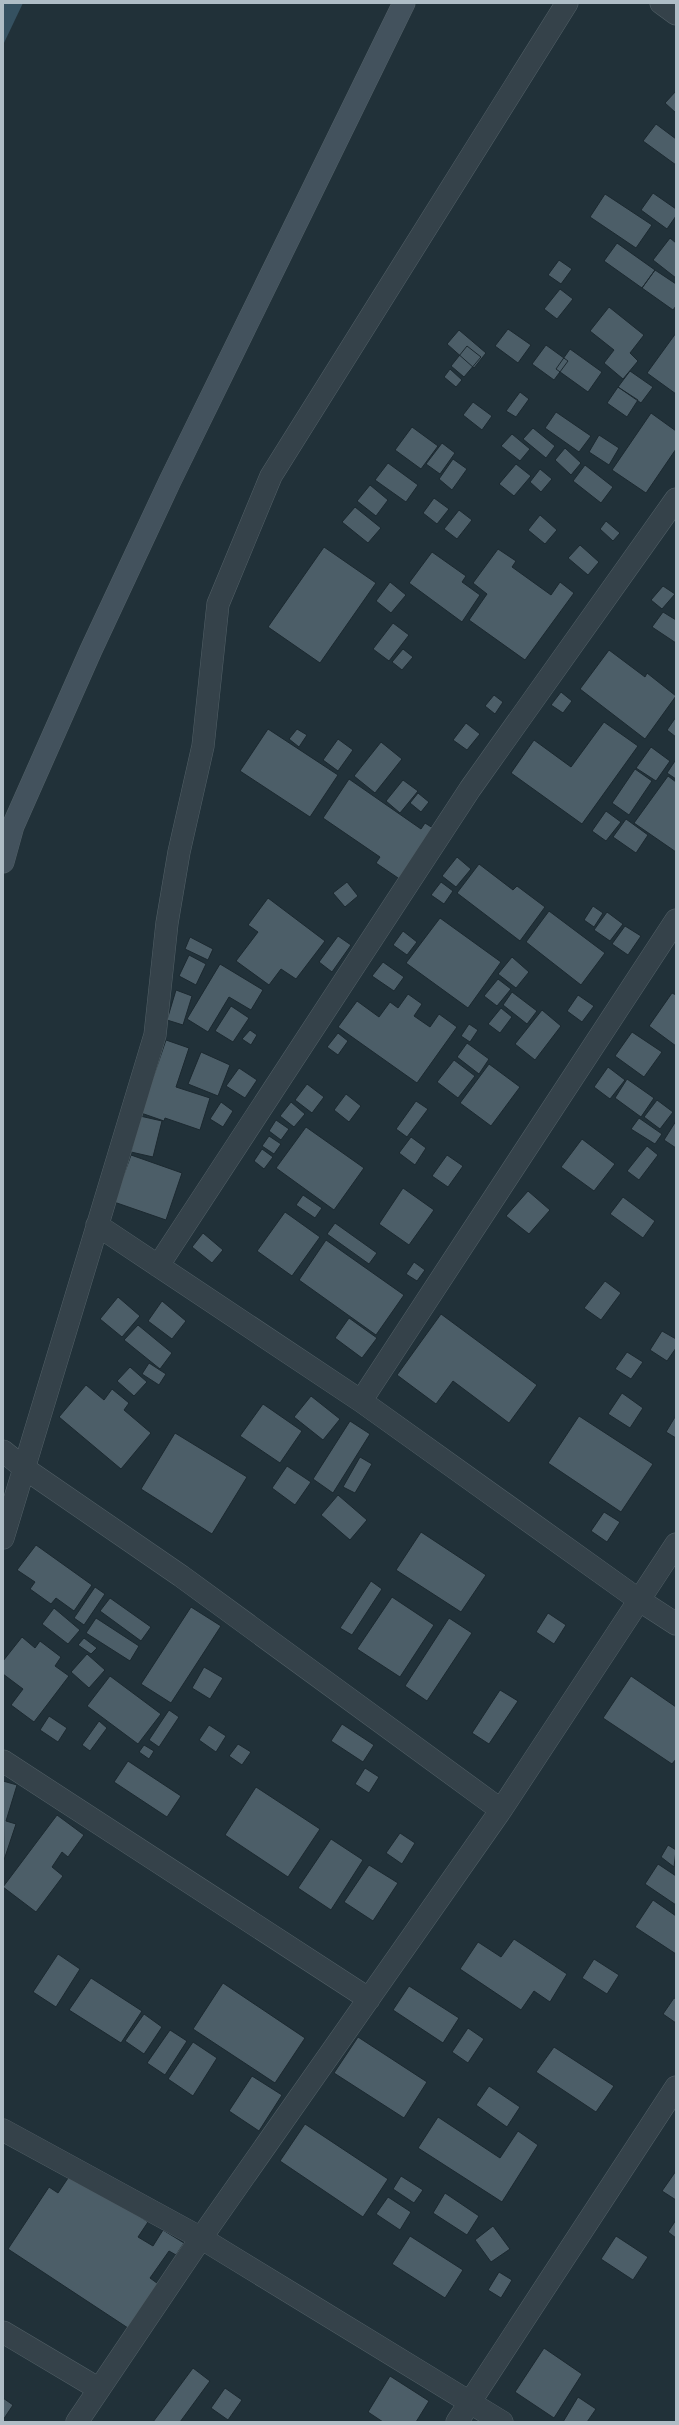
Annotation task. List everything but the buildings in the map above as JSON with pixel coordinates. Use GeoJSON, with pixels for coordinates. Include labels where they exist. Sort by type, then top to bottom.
{"type":"FeatureCollection","features":[{"type":"Feature","properties":{"kind":"main road"},"geometry":{"type":"LineString","coordinates":[[3,862],[13,826],[91,650],[166,488],[404,3]]}},
{"type":"Feature","properties":{"kind":"street"},"geometry":{"type":"LineString","coordinates":[[3,1538],[155,1035],[166,923],[179,852],[203,746],[218,604],[271,476],[567,3]]}},
{"type":"Feature","properties":{"kind":"street"},"geometry":{"type":"LineString","coordinates":[[661,3],[676,14]]}},
{"type":"Feature","properties":{"kind":"street"},"geometry":{"type":"LineString","coordinates":[[158,1266],[470,789],[676,499]]}},
{"type":"Feature","properties":{"kind":"street"},"geometry":{"type":"LineString","coordinates":[[361,1401],[676,920]]}},
{"type":"Feature","properties":{"kind":"street"},"geometry":{"type":"LineString","coordinates":[[97,1225],[361,1401],[639,1600],[676,1624]]}},
{"type":"Feature","properties":{"kind":"street"},"geometry":{"type":"LineString","coordinates":[[3,1451],[24,1468],[181,1576],[501,1810]]}},
{"type":"Feature","properties":{"kind":"street"},"geometry":{"type":"LineString","coordinates":[[77,2422],[201,2238],[501,1810],[676,1544]]}},
{"type":"Feature","properties":{"kind":"street"},"geometry":{"type":"LineString","coordinates":[[3,1761],[369,1999]]}},
{"type":"Feature","properties":{"kind":"street"},"geometry":{"type":"LineString","coordinates":[[457,2422],[676,2087]]}},
{"type":"Feature","properties":{"kind":"street"},"geometry":{"type":"LineString","coordinates":[[3,2130],[201,2238],[502,2422]]}},
{"type":"Feature","properties":{"kind":"street"},"geometry":{"type":"LineString","coordinates":[[3,2332],[100,2389]]}},
{"type":"Feature","properties":{"kind":"water"},"geometry":{"type":"Polygon","coordinates":[[[3,3],[23,3],[3,45],[3,3]]]}}]}
